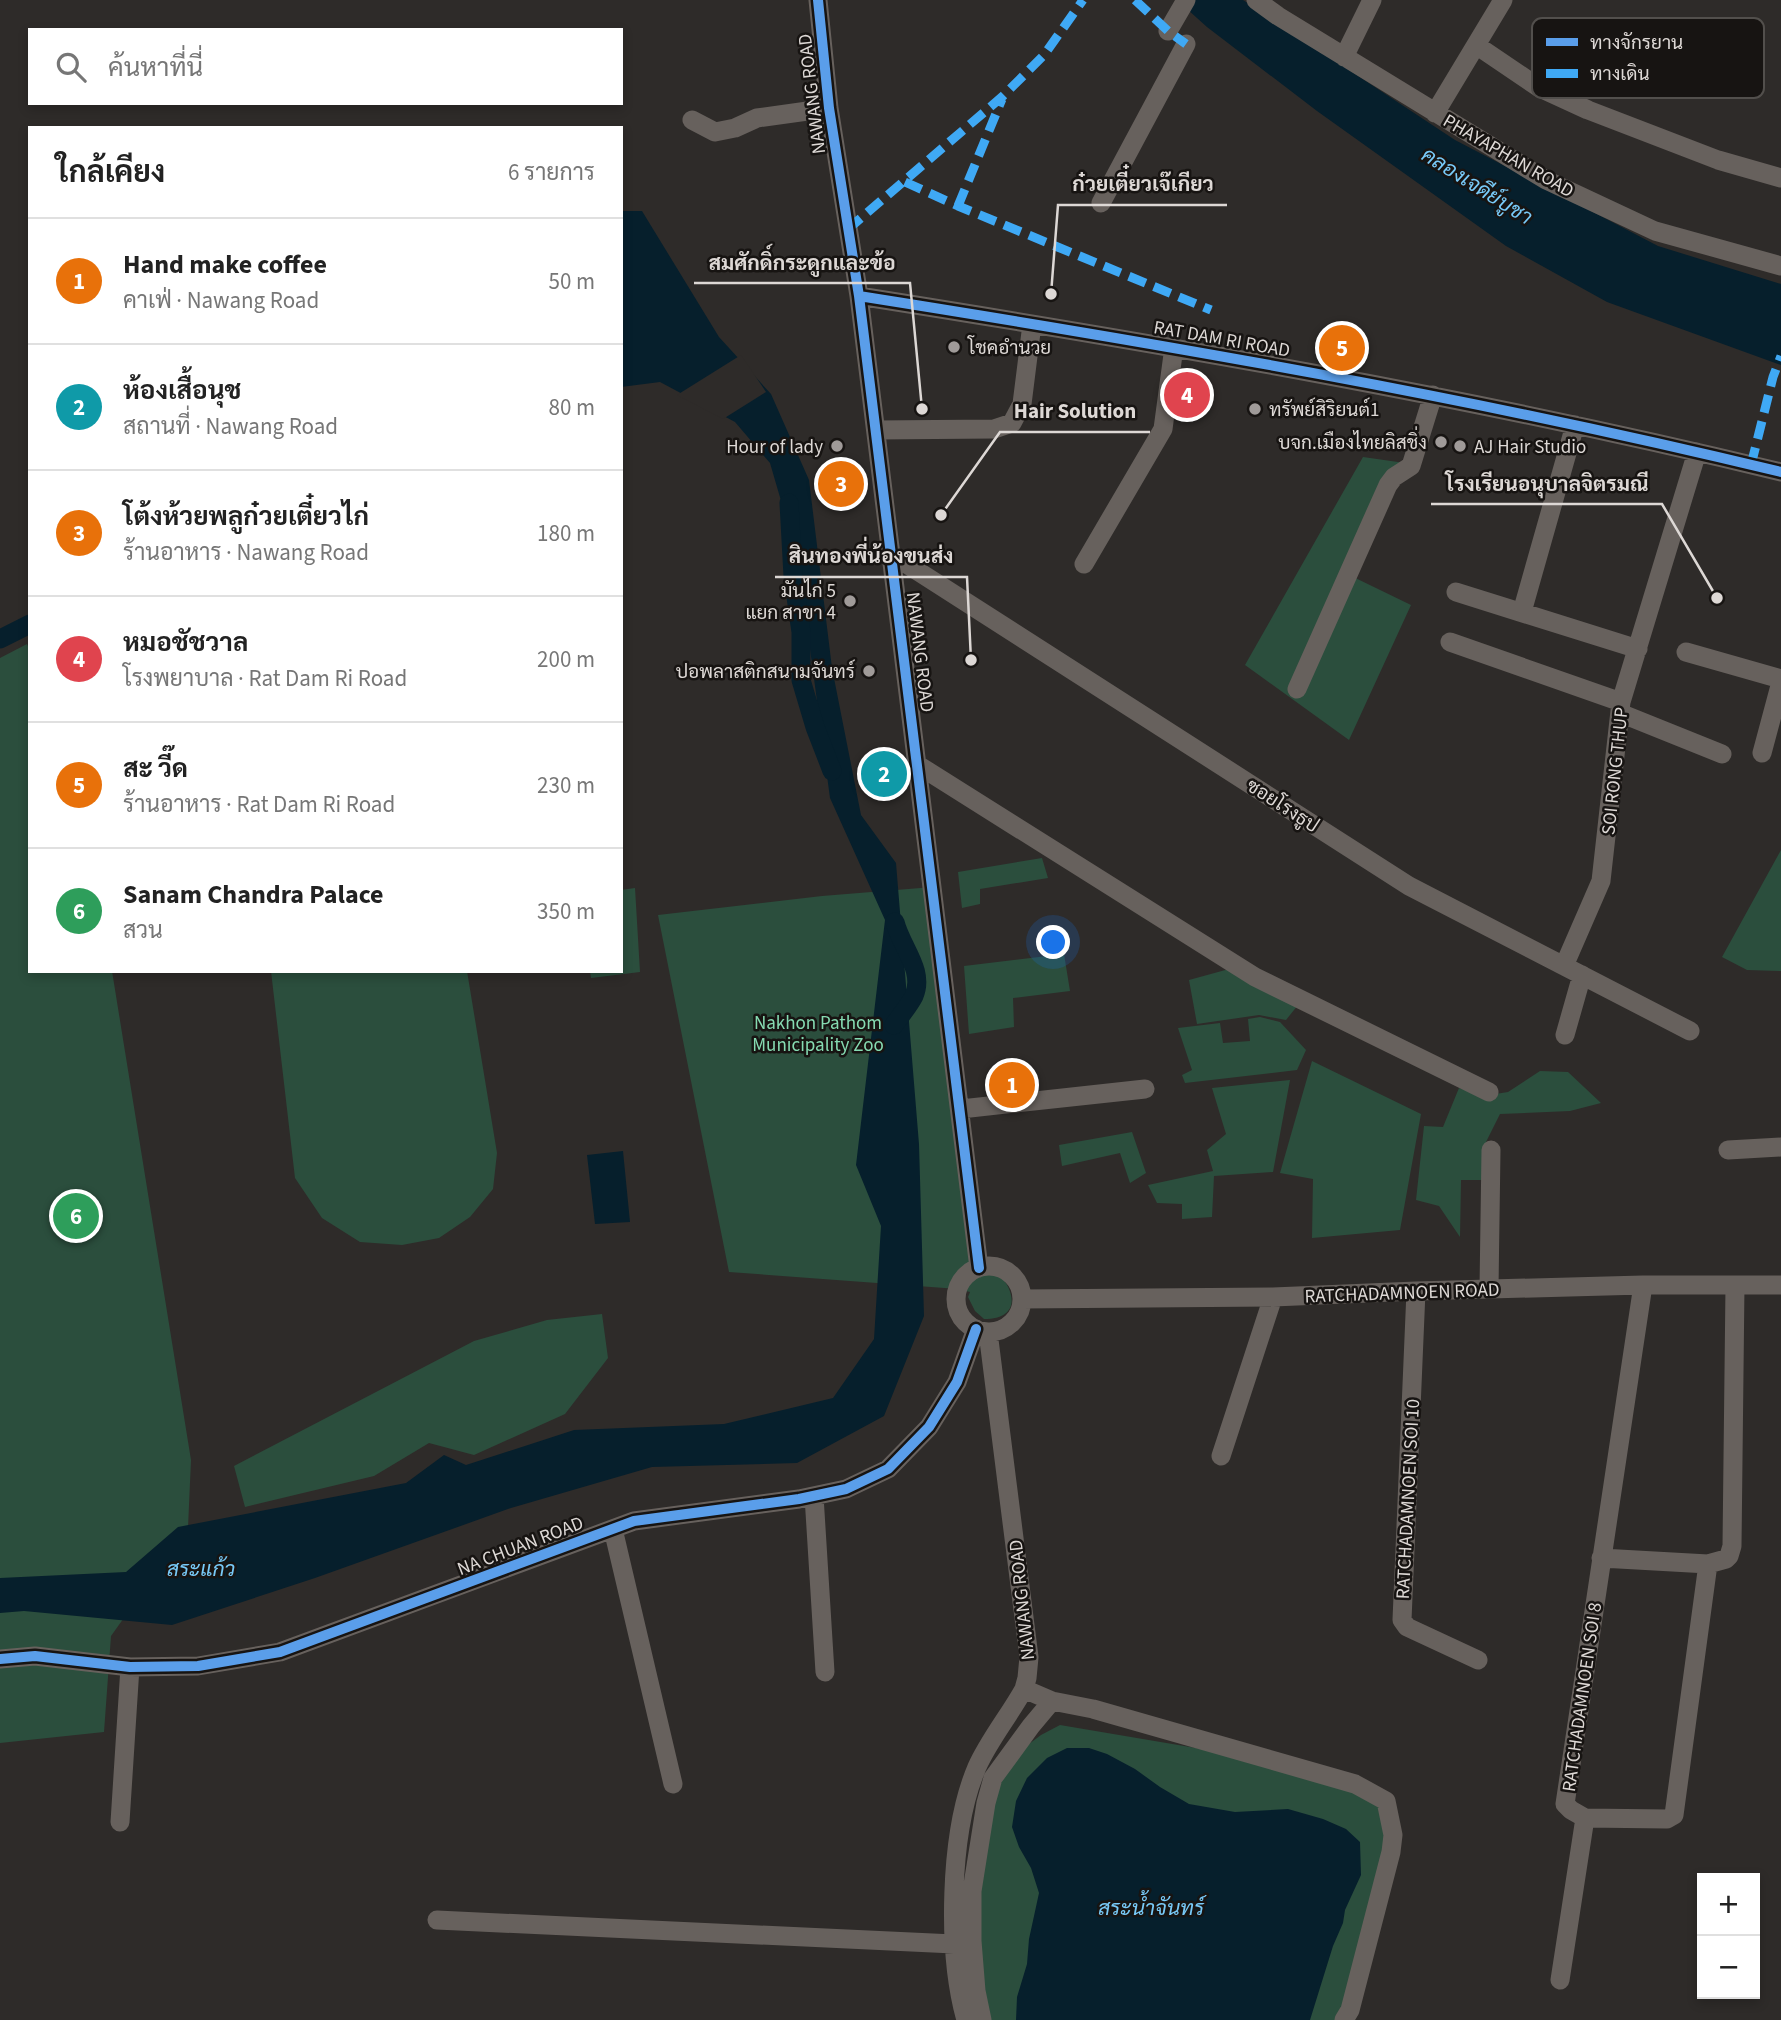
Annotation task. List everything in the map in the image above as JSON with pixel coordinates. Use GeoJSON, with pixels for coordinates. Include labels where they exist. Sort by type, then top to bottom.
{"type":"FeatureCollection","features":[{"type":"Feature","properties":{"kind":"street","name":"NAWANG ROAD"},"geometry":{"type":"LineString","coordinates":[[818,0],[829,108],[859,296],[979,1268],[964,1278],[957,1295],[961,1315],[967,1323],[982,1330],[1029,1657],[1024,1689],[977,1767],[964,1813],[955,1863],[956,1976],[966,2020]]}},
{"type":"Feature","properties":{"kind":"street"},"geometry":{"type":"LineString","coordinates":[[1171,27],[1186,0]]}},
{"type":"Feature","properties":{"kind":"street","name":"PHAYAPHAN ROAD"},"geometry":{"type":"LineString","coordinates":[[1256,0],[1546,180],[1655,230],[1781,266]]}},
{"type":"Feature","properties":{"kind":"street"},"geometry":{"type":"LineString","coordinates":[[1344,57],[1372,0]]}},
{"type":"Feature","properties":{"kind":"street"},"geometry":{"type":"LineString","coordinates":[[1435,113],[1503,0]]}},
{"type":"Feature","properties":{"kind":"street"},"geometry":{"type":"LineString","coordinates":[[1101,203],[1186,44]]}},
{"type":"Feature","properties":{"kind":"street"},"geometry":{"type":"LineString","coordinates":[[1476,45],[1532,83]]}},
{"type":"Feature","properties":{"kind":"street"},"geometry":{"type":"LineString","coordinates":[[1562,98],[1718,160],[1781,178]]}},
{"type":"Feature","properties":{"kind":"street"},"geometry":{"type":"LineString","coordinates":[[692,120],[715,132],[736,128],[757,118],[829,108]]}},
{"type":"Feature","properties":{"kind":"street","name":"RAT DAM RI ROAD"},"geometry":{"type":"LineString","coordinates":[[859,296],[1174,347],[1433,395],[1781,472]]}},
{"type":"Feature","properties":{"kind":"street"},"geometry":{"type":"LineString","coordinates":[[876,430],[994,429],[1012,423],[1022,404],[1032,324]]}},
{"type":"Feature","properties":{"kind":"street"},"geometry":{"type":"LineString","coordinates":[[1084,564],[1163,429],[1174,347]]}},
{"type":"Feature","properties":{"kind":"street"},"geometry":{"type":"LineString","coordinates":[[1297,689],[1388,485],[1394,477],[1411,466],[1433,395]]}},
{"type":"Feature","properties":{"kind":"street"},"geometry":{"type":"LineString","coordinates":[[1521,612],[1575,425]]}},
{"type":"Feature","properties":{"kind":"street","name":"SOI RONG THUP"},"geometry":{"type":"LineString","coordinates":[[1564,966],[1597,894],[1603,873],[1620,707],[1697,452]]}},
{"type":"Feature","properties":{"kind":"street","name":"ซอยโรงธูป"},"geometry":{"type":"LineString","coordinates":[[891,554],[1409,886],[1690,1031]]}},
{"type":"Feature","properties":{"kind":"street"},"geometry":{"type":"LineString","coordinates":[[1456,592],[1638,649]]}},
{"type":"Feature","properties":{"kind":"street"},"geometry":{"type":"LineString","coordinates":[[1450,642],[1620,707],[1722,754]]}},
{"type":"Feature","properties":{"kind":"street"},"geometry":{"type":"LineString","coordinates":[[1686,652],[1781,681],[1762,753]]}},
{"type":"Feature","properties":{"kind":"street"},"geometry":{"type":"LineString","coordinates":[[918,765],[1255,977],[1489,1092]]}},
{"type":"Feature","properties":{"kind":"street"},"geometry":{"type":"LineString","coordinates":[[1565,1035],[1582,975]]}},
{"type":"Feature","properties":{"kind":"street"},"geometry":{"type":"LineString","coordinates":[[961,1109],[1145,1089]]}},
{"type":"Feature","properties":{"kind":"street"},"geometry":{"type":"LineString","coordinates":[[1728,1150],[1781,1147]]}},
{"type":"Feature","properties":{"kind":"street"},"geometry":{"type":"LineString","coordinates":[[1489,1289],[1491,1150]]}},
{"type":"Feature","properties":{"kind":"street"},"geometry":{"type":"LineString","coordinates":[[979,1268],[989,1266],[1009,1272],[1021,1289],[1022,1299],[1021,1309],[1008,1326],[999,1330],[982,1330]]}},
{"type":"Feature","properties":{"kind":"street","name":"RATCHADAMNOEN ROAD"},"geometry":{"type":"LineString","coordinates":[[1022,1299],[1273,1297],[1643,1285],[1781,1285]]}},
{"type":"Feature","properties":{"kind":"street","name":"RATCHADAMNOEN SOI 8"},"geometry":{"type":"LineString","coordinates":[[1643,1285],[1565,1804],[1571,1811],[1585,1818],[1667,1819],[1674,1815],[1708,1564]]}},
{"type":"Feature","properties":{"kind":"street"},"geometry":{"type":"LineString","coordinates":[[1601,1558],[1708,1564],[1729,1556],[1732,1546],[1735,1285]]}},
{"type":"Feature","properties":{"kind":"street","name":"RATCHADAMNOEN SOI 10"},"geometry":{"type":"LineString","coordinates":[[1416,1291],[1402,1620],[1407,1627],[1478,1660]]}},
{"type":"Feature","properties":{"kind":"street"},"geometry":{"type":"LineString","coordinates":[[1221,1457],[1273,1297]]}},
{"type":"Feature","properties":{"kind":"street","name":"NA CHUAN ROAD"},"geometry":{"type":"LineString","coordinates":[[0,1659],[36,1656],[130,1667],[198,1666],[280,1652],[635,1521],[814,1496],[846,1489],[888,1469],[929,1427],[957,1382],[982,1330]]}},
{"type":"Feature","properties":{"kind":"street"},"geometry":{"type":"LineString","coordinates":[[814,1496],[825,1672]]}},
{"type":"Feature","properties":{"kind":"street"},"geometry":{"type":"LineString","coordinates":[[613,1529],[673,1784]]}},
{"type":"Feature","properties":{"kind":"street"},"geometry":{"type":"LineString","coordinates":[[120,1822],[130,1667]]}},
{"type":"Feature","properties":{"kind":"street"},"geometry":{"type":"LineString","coordinates":[[1024,1689],[1052,1701],[1093,1709],[1355,1784],[1387,1801],[1393,1835],[1391,1852],[1350,2010],[1344,2020]]}},
{"type":"Feature","properties":{"kind":"street"},"geometry":{"type":"LineString","coordinates":[[982,2020],[976,1990],[972,1941],[972,1891],[986,1802],[993,1778],[1052,1701]]}},
{"type":"Feature","properties":{"kind":"street"},"geometry":{"type":"LineString","coordinates":[[1560,1980],[1585,1818]]}},
{"type":"Feature","properties":{"kind":"street"},"geometry":{"type":"LineString","coordinates":[[438,1920],[954,1944]]}},
{"type":"Feature","properties":{"kind":"green space"},"geometry":{"type":"Polygon","coordinates":[[[1363,457],[1405,463],[1343,572],[1411,605],[1349,740],[1245,665],[1363,457]]]}},
{"type":"Feature","properties":{"kind":"green space"},"geometry":{"type":"Polygon","coordinates":[[[27,644],[28,973],[112,973],[191,1460],[188,1528],[111,1636],[104,1732],[0,1743],[0,658],[27,644]]]}},
{"type":"Feature","properties":{"kind":"green space"},"geometry":{"type":"Polygon","coordinates":[[[1781,850],[1781,971],[1747,970],[1722,957],[1781,850]]]}},
{"type":"Feature","properties":{"kind":"green space"},"geometry":{"type":"Polygon","coordinates":[[[1042,858],[1048,878],[980,889],[980,904],[962,908],[958,872],[1042,858]]]}},
{"type":"Feature","properties":{"kind":"green space","name":"Nakhon Pathom Municipality Zoo"},"geometry":{"type":"Polygon","coordinates":[[[933,887],[985,1275],[1000,1275],[1006,1283],[1012,1298],[1008,1311],[995,1318],[984,1319],[975,1311],[968,1297],[970,1292],[958,1289],[729,1272],[658,915],[822,896],[933,887]]]}},
{"type":"Feature","properties":{"kind":"green space"},"geometry":{"type":"Polygon","coordinates":[[[635,888],[640,972],[591,978],[590,973],[623,973],[623,890],[635,888]]]}},
{"type":"Feature","properties":{"kind":"green space"},"geometry":{"type":"Polygon","coordinates":[[[1064,954],[1070,991],[1013,998],[1014,1027],[969,1034],[964,966],[1064,954]]]}},
{"type":"Feature","properties":{"kind":"green space"},"geometry":{"type":"Polygon","coordinates":[[[1229,969],[1298,1005],[1286,1020],[1259,1015],[1197,1024],[1189,980],[1229,969]]]}},
{"type":"Feature","properties":{"kind":"green space"},"geometry":{"type":"Polygon","coordinates":[[[271,973],[467,973],[497,1153],[493,1189],[470,1217],[439,1238],[402,1245],[360,1242],[322,1218],[295,1178],[271,973]]]}},
{"type":"Feature","properties":{"kind":"green space"},"geometry":{"type":"Polygon","coordinates":[[[1260,1017],[1280,1022],[1306,1050],[1297,1070],[1185,1083],[1182,1075],[1192,1070],[1178,1028],[1220,1023],[1223,1043],[1250,1041],[1248,1019],[1260,1017]]]}},
{"type":"Feature","properties":{"kind":"green space"},"geometry":{"type":"Polygon","coordinates":[[[1312,1061],[1421,1114],[1400,1230],[1312,1238],[1313,1179],[1280,1173],[1312,1061]]]}},
{"type":"Feature","properties":{"kind":"green space"},"geometry":{"type":"Polygon","coordinates":[[[1540,1071],[1568,1072],[1601,1103],[1570,1111],[1500,1114],[1486,1142],[1484,1180],[1461,1180],[1460,1237],[1439,1206],[1416,1200],[1424,1126],[1443,1127],[1459,1088],[1483,1096],[1508,1092],[1540,1071]]]}},
{"type":"Feature","properties":{"kind":"green space"},"geometry":{"type":"Polygon","coordinates":[[[1290,1080],[1273,1172],[1214,1176],[1212,1217],[1182,1219],[1182,1204],[1157,1203],[1148,1185],[1213,1171],[1207,1150],[1226,1134],[1212,1088],[1290,1080]]]}},
{"type":"Feature","properties":{"kind":"green space"},"geometry":{"type":"Polygon","coordinates":[[[1132,1132],[1146,1173],[1130,1183],[1120,1153],[1062,1166],[1059,1145],[1132,1132]]]}},
{"type":"Feature","properties":{"kind":"green space"},"geometry":{"type":"Polygon","coordinates":[[[602,1314],[608,1358],[565,1414],[474,1455],[429,1443],[374,1476],[245,1507],[234,1466],[474,1341],[547,1320],[602,1314]]]}},
{"type":"Feature","properties":{"kind":"green space","name":"สระน้ำจันทร์"},"geometry":{"type":"Polygon","coordinates":[[[1060,1725],[1261,1759],[1354,1786],[1383,1805],[1391,1836],[1342,2020],[986,2020],[978,1990],[981,1809],[1009,1759],[1041,1735],[1060,1725]]]}},
{"type":"Feature","properties":{"kind":"water","name":"คลองเจดีย์บูชา"},"geometry":{"type":"Polygon","coordinates":[[[1177,0],[1243,0],[1455,140],[1658,246],[1781,284],[1781,365],[1607,302],[1506,246],[1317,111],[1207,27],[1177,0]]]}},
{"type":"Feature","properties":{"kind":"water","name":"สระแก้ว"},"geometry":{"type":"Polygon","coordinates":[[[623,211],[642,211],[719,337],[771,394],[809,480],[832,668],[861,815],[896,863],[919,1144],[924,1316],[884,1416],[797,1463],[652,1467],[511,1508],[315,1578],[172,1625],[24,1611],[0,1613],[0,1578],[126,1572],[178,1527],[406,1483],[444,1455],[466,1465],[574,1430],[724,1424],[833,1398],[874,1339],[881,1226],[856,1165],[885,920],[830,798],[798,559],[770,463],[735,422],[660,382],[623,387],[623,211]]]}},
{"type":"Feature","properties":{"kind":"water"},"geometry":{"type":"Polygon","coordinates":[[[623,1151],[630,1222],[595,1224],[587,1155],[623,1151]]]}},
{"type":"Feature","properties":{"kind":"water","name":"สระน้ำจันทร์"},"geometry":{"type":"Polygon","coordinates":[[[1067,1748],[1089,1748],[1107,1754],[1189,1804],[1235,1812],[1288,1809],[1346,1829],[1360,1842],[1361,1875],[1345,1910],[1310,2020],[1016,2020],[1017,1997],[1027,1964],[1029,1939],[1039,1893],[1012,1827],[1016,1801],[1027,1778],[1047,1758],[1067,1748]]]}},
{"type":"Feature","properties":{"kind":"pier"},"geometry":{"type":"Polygon","coordinates":[[[741,355],[766,392],[723,419],[677,395],[741,355]]]}},
{"type":"Feature","properties":{"kind":"waterway"},"geometry":{"type":"LineString","coordinates":[[789,503],[793,576],[801,632],[801,680],[832,771]]}},
{"type":"Feature","properties":{"kind":"waterway"},"geometry":{"type":"LineString","coordinates":[[0,639],[28,625]]}},
{"type":"Feature","properties":{"kind":"waterway"},"geometry":{"type":"LineString","coordinates":[[894,1025],[912,1000],[917,986],[911,959],[895,922]]}},
{"type":"Feature","properties":{"kind":"marked path"},"geometry":{"type":"LineString","coordinates":[[847,230],[1003,96],[1044,55],[1083,0]]}},
{"type":"Feature","properties":{"kind":"marked path"},"geometry":{"type":"LineString","coordinates":[[1135,0],[1186,44]]}},
{"type":"Feature","properties":{"kind":"marked path"},"geometry":{"type":"LineString","coordinates":[[958,206],[1002,99]]}},
{"type":"Feature","properties":{"kind":"marked path"},"geometry":{"type":"LineString","coordinates":[[905,182],[1211,310]]}},
{"type":"Feature","properties":{"kind":"marked path"},"geometry":{"type":"LineString","coordinates":[[1751,465],[1773,377],[1781,356]]}},
{"type":"Feature","properties":{"kind":"cycle path"},"geometry":{"type":"LineString","coordinates":[[818,0],[829,108],[859,296],[979,1268]]}},
{"type":"Feature","properties":{"kind":"cycle path"},"geometry":{"type":"LineString","coordinates":[[859,296],[1322,375],[1552,420],[1781,472]]}},
{"type":"Feature","properties":{"kind":"cycle path"},"geometry":{"type":"LineString","coordinates":[[0,1659],[35,1656],[130,1667],[198,1666],[280,1652],[634,1521],[799,1499],[846,1489],[888,1469],[929,1427],[957,1382],[976,1329]]}},
{"type":"Feature","properties":{"kind":"place","name":"ก๋วยเตี๋ยวเจ๊เกียว"},"geometry":{"type":"Point","coordinates":[1051,294]}},
{"type":"Feature","properties":{"kind":"place","name":"โชคอำนวย"},"geometry":{"type":"Point","coordinates":[954,347]}},
{"type":"Feature","properties":{"kind":"place","name":"สะ วี๊ด"},"geometry":{"type":"Point","coordinates":[1342,348]}},
{"type":"Feature","properties":{"kind":"place","name":"หมอชัชวาล"},"geometry":{"type":"Point","coordinates":[1187,395]}},
{"type":"Feature","properties":{"kind":"place","name":"สมศักดิ์กระดูกและข้อ"},"geometry":{"type":"Point","coordinates":[922,409]}},
{"type":"Feature","properties":{"kind":"place","name":"ทรัพย์สิริยนต์1"},"geometry":{"type":"Point","coordinates":[1255,409]}},
{"type":"Feature","properties":{"kind":"place","name":"บจก.เมืองไทยลิสชิ่ง"},"geometry":{"type":"Point","coordinates":[1441,442]}},
{"type":"Feature","properties":{"kind":"place","name":"Hour of lady"},"geometry":{"type":"Point","coordinates":[837,446]}},
{"type":"Feature","properties":{"kind":"place","name":"AJ Hair Studio"},"geometry":{"type":"Point","coordinates":[1460,446]}},
{"type":"Feature","properties":{"kind":"place","name":"โต้งห้วยพลูก๋วยเตี๋ยวไก่"},"geometry":{"type":"Point","coordinates":[841,484]}},
{"type":"Feature","properties":{"kind":"place","name":"Hair Solution"},"geometry":{"type":"Point","coordinates":[941,515]}},
{"type":"Feature","properties":{"kind":"place","name":"โรงเรียนอนุบาลจิตรมณี"},"geometry":{"type":"Point","coordinates":[1717,598]}},
{"type":"Feature","properties":{"kind":"place","name":"มันไก่ 5 แยก สาขา 4"},"geometry":{"type":"Point","coordinates":[850,601]}},
{"type":"Feature","properties":{"kind":"place","name":"สินทองพี่น้องขนส่ง"},"geometry":{"type":"Point","coordinates":[971,660]}},
{"type":"Feature","properties":{"kind":"place","name":"ปอพลาสติกสนามจันทร์"},"geometry":{"type":"Point","coordinates":[869,671]}},
{"type":"Feature","properties":{"kind":"place","name":"ห้องเสื้อนุช"},"geometry":{"type":"Point","coordinates":[884,774]}},
{"type":"Feature","properties":{"kind":"place","name":"Hand make coffee"},"geometry":{"type":"Point","coordinates":[1012,1085]}},
{"type":"Feature","properties":{"kind":"place","name":"Sanam Chandra Palace"},"geometry":{"type":"Point","coordinates":[76,1216]}}]}
